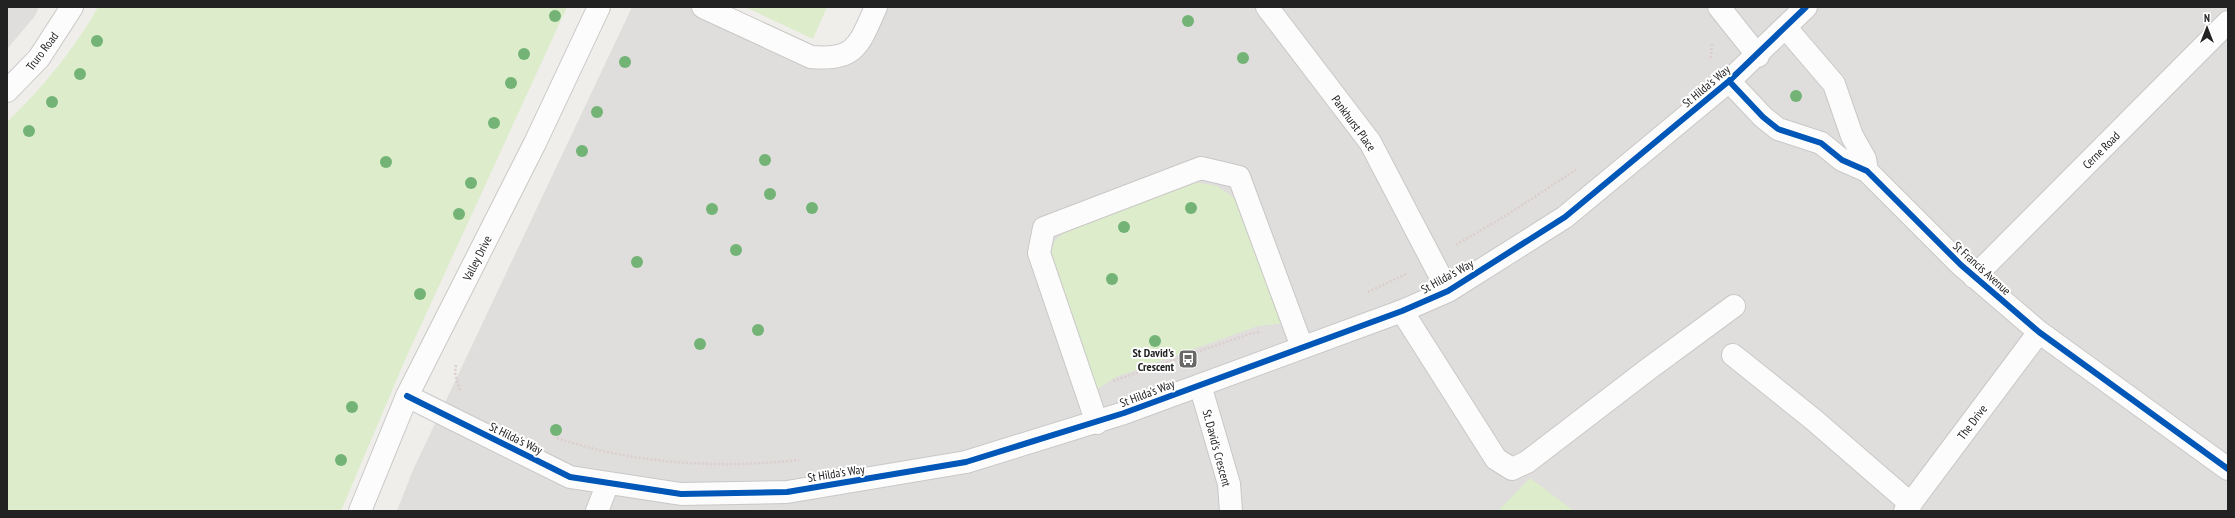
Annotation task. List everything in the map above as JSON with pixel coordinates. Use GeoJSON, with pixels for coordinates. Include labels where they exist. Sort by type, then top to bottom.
{"type":"FeatureCollection","features":[{"type":"Feature","properties":{"kind":"street","name":"Truro Road"},"geometry":{"type":"LineString","coordinates":[[7,91],[39,58],[72,7]]}},
{"type":"Feature","properties":{"kind":"street","name":"Valley Drive"},"geometry":{"type":"LineString","coordinates":[[360,511],[407,396],[535,143],[599,7]]}},
{"type":"Feature","properties":{"kind":"street"},"geometry":{"type":"LineString","coordinates":[[703,7],[811,57],[829,59],[847,54],[859,44],[876,7]]}},
{"type":"Feature","properties":{"kind":"street","name":"Pankhurst Place"},"geometry":{"type":"LineString","coordinates":[[1267,7],[1370,142],[1448,291]]}},
{"type":"Feature","properties":{"kind":"street"},"geometry":{"type":"LineString","coordinates":[[1719,7],[1758,56]]}},
{"type":"Feature","properties":{"kind":"street","name":"St Hilda's Way"},"geometry":{"type":"LineString","coordinates":[[407,396],[570,477],[681,494],[787,502],[966,462],[1097,423],[1402,311],[1448,291],[1565,217],[1758,56],[1806,7]]}},
{"type":"Feature","properties":{"kind":"street","name":"Cerne Road"},"geometry":{"type":"LineString","coordinates":[[1974,277],[2228,22]]}},
{"type":"Feature","properties":{"kind":"street","name":"St Francis Avenue"},"geometry":{"type":"LineString","coordinates":[[1786,28],[1834,84],[1852,136],[1865,159],[1867,171]]}},
{"type":"Feature","properties":{"kind":"street","name":"St Francis Avenue"},"geometry":{"type":"LineString","coordinates":[[1729,81],[1763,117],[1778,129],[1821,143],[1842,160],[1867,171],[1974,277],[2039,332],[2228,469]]}},
{"type":"Feature","properties":{"kind":"street"},"geometry":{"type":"LineString","coordinates":[[1097,423],[1039,254],[1044,228],[1201,168],[1239,177],[1302,347]]}},
{"type":"Feature","properties":{"kind":"street"},"geometry":{"type":"LineString","coordinates":[[1402,311],[1496,459],[1512,469],[1527,462],[1647,370],[1734,306]]}},
{"type":"Feature","properties":{"kind":"street","name":"The Drive"},"geometry":{"type":"LineString","coordinates":[[1908,508],[2039,332]]}},
{"type":"Feature","properties":{"kind":"street"},"geometry":{"type":"LineString","coordinates":[[1733,355],[1814,420],[1908,508]]}},
{"type":"Feature","properties":{"kind":"street","name":"St. David's Crescent"},"geometry":{"type":"LineString","coordinates":[[1200,385],[1229,484],[1231,511]]}},
{"type":"Feature","properties":{"kind":"street"},"geometry":{"type":"LineString","coordinates":[[597,511],[608,483]]}},
{"type":"Feature","properties":{"kind":"path"},"geometry":{"type":"LineString","coordinates":[[1709,64],[1713,52],[1711,39]]}},
{"type":"Feature","properties":{"kind":"path"},"geometry":{"type":"LineString","coordinates":[[1367,293],[1431,260],[1510,213],[1581,166]]}},
{"type":"Feature","properties":{"kind":"path"},"geometry":{"type":"LineString","coordinates":[[1089,400],[1097,397],[1115,380],[1252,333],[1278,332],[1294,325]]}},
{"type":"Feature","properties":{"kind":"path"},"geometry":{"type":"LineString","coordinates":[[456,361],[456,384],[462,394]]}},
{"type":"Feature","properties":{"kind":"path"},"geometry":{"type":"LineString","coordinates":[[556,437],[639,457],[679,461],[757,463],[804,459]]}},
{"type":"Feature","properties":{"kind":"shaded area"},"geometry":{"type":"Polygon","coordinates":[[[7,7],[39,7],[35,16],[7,49],[7,7]]]}},
{"type":"Feature","properties":{"kind":"shaded area"},"geometry":{"type":"Polygon","coordinates":[[[632,7],[692,7],[830,66],[884,7],[2228,7],[2228,511],[397,511],[413,470],[632,7]]]}},
{"type":"Feature","properties":{"kind":"green space"},"geometry":{"type":"Polygon","coordinates":[[[98,7],[567,7],[405,360],[341,511],[7,511],[7,122],[57,68],[78,39],[98,7]]]}},
{"type":"Feature","properties":{"kind":"green space"},"geometry":{"type":"Polygon","coordinates":[[[745,7],[827,7],[813,39],[745,7]]]}},
{"type":"Feature","properties":{"kind":"green space"},"geometry":{"type":"Polygon","coordinates":[[[1195,182],[1217,186],[1237,200],[1287,323],[1258,326],[1116,377],[1091,393],[1049,267],[1054,242],[1070,226],[1195,182]]]}},
{"type":"Feature","properties":{"kind":"green space"},"geometry":{"type":"Polygon","coordinates":[[[1530,478],[1574,511],[1498,511],[1530,478]]]}},
{"type":"Feature","properties":{"kind":"cycle path"},"geometry":{"type":"LineString","coordinates":[[407,396],[570,477],[681,494],[787,492],[966,462],[1124,413],[1402,311],[1448,291],[1565,217],[1729,81],[1806,7]]}},
{"type":"Feature","properties":{"kind":"cycle path"},"geometry":{"type":"LineString","coordinates":[[1729,81],[1763,117],[1778,129],[1821,143],[1842,160],[1867,171],[1961,265],[2039,332],[2228,469]]}},
{"type":"Feature","properties":{"kind":"place","name":"St David's Crescent"},"geometry":{"type":"Point","coordinates":[1188,359]}}]}
